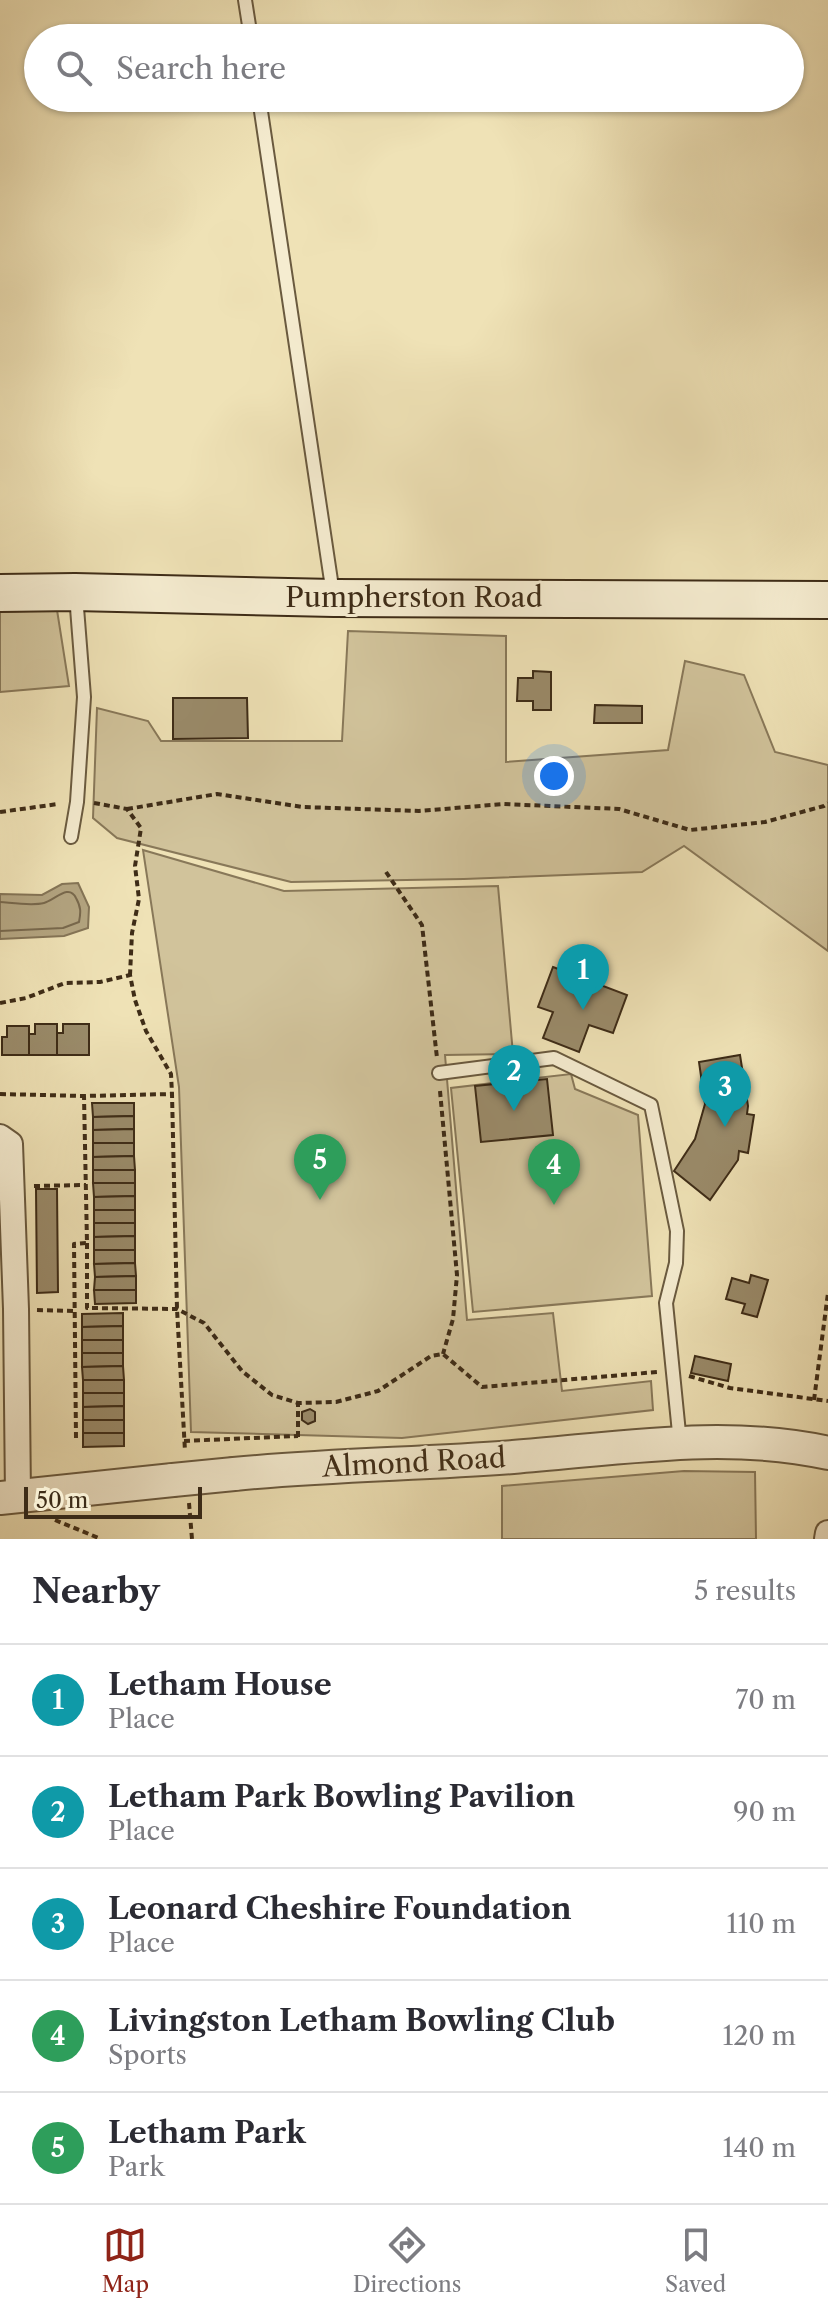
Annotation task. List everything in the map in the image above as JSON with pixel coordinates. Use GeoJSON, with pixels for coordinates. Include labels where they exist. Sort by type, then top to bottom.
{"type":"FeatureCollection","features":[{"type":"Feature","properties":{"kind":"main road","name":"Pumpherston Road"},"geometry":{"type":"LineString","coordinates":[[0,593],[828,600]]}},
{"type":"Feature","properties":{"kind":"street"},"geometry":{"type":"LineString","coordinates":[[0,1137],[10,1144],[22,1496]]}},
{"type":"Feature","properties":{"kind":"street","name":"Almond Road"},"geometry":{"type":"LineString","coordinates":[[22,1496],[183,1477],[680,1443],[743,1443],[800,1447],[828,1453]]}},
{"type":"Feature","properties":{"kind":"lane"},"geometry":{"type":"LineString","coordinates":[[245,0],[249,24]]}},
{"type":"Feature","properties":{"kind":"lane"},"geometry":{"type":"LineString","coordinates":[[261,112],[334,598]]}},
{"type":"Feature","properties":{"kind":"lane"},"geometry":{"type":"LineString","coordinates":[[71,837],[77,802],[84,697],[75,592]]}},
{"type":"Feature","properties":{"kind":"lane"},"geometry":{"type":"LineString","coordinates":[[439,1073],[554,1058],[651,1105],[677,1231],[676,1263],[666,1303],[680,1443]]}},
{"type":"Feature","properties":{"kind":"path"},"geometry":{"type":"LineString","coordinates":[[0,812],[77,802],[127,809],[217,794],[317,808],[419,811],[504,804],[619,809],[690,830],[765,822],[828,803]]}},
{"type":"Feature","properties":{"kind":"path"},"geometry":{"type":"LineString","coordinates":[[127,809],[141,828],[135,866],[139,899],[132,933],[130,975],[146,1031],[171,1074],[183,1477],[192,1539]]}},
{"type":"Feature","properties":{"kind":"path"},"geometry":{"type":"LineString","coordinates":[[386,872],[422,925],[457,1275],[453,1319],[443,1354]]}},
{"type":"Feature","properties":{"kind":"path"},"geometry":{"type":"LineString","coordinates":[[0,1003],[26,998],[65,983],[100,982],[130,975]]}},
{"type":"Feature","properties":{"kind":"path"},"geometry":{"type":"LineString","coordinates":[[0,1094],[172,1094]]}},
{"type":"Feature","properties":{"kind":"path"},"geometry":{"type":"LineString","coordinates":[[84,1096],[87,1308],[177,1309],[204,1323],[242,1371],[272,1395],[298,1403],[336,1402],[378,1391],[431,1356],[443,1354],[482,1387],[673,1371],[730,1388],[828,1400]]}},
{"type":"Feature","properties":{"kind":"path"},"geometry":{"type":"LineString","coordinates":[[12,1186],[86,1185]]}},
{"type":"Feature","properties":{"kind":"path"},"geometry":{"type":"LineString","coordinates":[[76,1438],[74,1244],[87,1243]]}},
{"type":"Feature","properties":{"kind":"path"},"geometry":{"type":"LineString","coordinates":[[814,1400],[828,1293]]}},
{"type":"Feature","properties":{"kind":"path"},"geometry":{"type":"LineString","coordinates":[[298,1403],[298,1436],[303,1468]]}},
{"type":"Feature","properties":{"kind":"path"},"geometry":{"type":"LineString","coordinates":[[184,1441],[298,1436]]}},
{"type":"Feature","properties":{"kind":"path"},"geometry":{"type":"LineString","coordinates":[[22,1496],[53,1519],[101,1539]]}},
{"type":"Feature","properties":{"kind":"shaded area"},"geometry":{"type":"Polygon","coordinates":[[[57,610],[69,686],[0,692],[0,612],[57,610]]]}},
{"type":"Feature","properties":{"kind":"shaded area"},"geometry":{"type":"Polygon","coordinates":[[[348,631],[506,636],[506,762],[668,750],[685,661],[744,675],[775,752],[828,765],[828,951],[684,846],[642,872],[291,882],[117,838],[93,818],[97,708],[148,721],[161,741],[342,741],[348,631]]]}},
{"type":"Feature","properties":{"kind":"shaded area"},"geometry":{"type":"Polygon","coordinates":[[[143,850],[284,891],[498,886],[513,1054],[445,1055],[467,1320],[553,1313],[562,1391],[651,1381],[653,1410],[402,1438],[191,1432],[179,1087],[143,850]]]}},
{"type":"Feature","properties":{"kind":"shaded area"},"geometry":{"type":"Polygon","coordinates":[[[571,1074],[575,1089],[638,1115],[652,1296],[473,1312],[451,1088],[571,1074]]]}},
{"type":"Feature","properties":{"kind":"shaded area"},"geometry":{"type":"Polygon","coordinates":[[[684,1471],[755,1472],[756,1539],[502,1539],[502,1486],[684,1471]]]}},
{"type":"Feature","properties":{"kind":"water"},"geometry":{"type":"Polygon","coordinates":[[[78,883],[89,907],[88,928],[64,936],[0,939],[0,894],[42,895],[62,884],[78,883]]]}},
{"type":"Feature","properties":{"kind":"building"},"geometry":{"type":"Polygon","coordinates":[[[533,671],[551,672],[551,710],[533,710],[533,701],[517,701],[518,678],[533,678],[533,671]]]}},
{"type":"Feature","properties":{"kind":"building"},"geometry":{"type":"Polygon","coordinates":[[[173,698],[247,698],[248,738],[173,739],[173,698]]]}},
{"type":"Feature","properties":{"kind":"building"},"geometry":{"type":"Polygon","coordinates":[[[595,705],[642,706],[642,723],[594,723],[595,705]]]}},
{"type":"Feature","properties":{"kind":"building"},"geometry":{"type":"Polygon","coordinates":[[[553,967],[627,995],[613,1033],[589,1025],[579,1052],[543,1038],[553,1012],[538,1007],[553,967]]]}},
{"type":"Feature","properties":{"kind":"building"},"geometry":{"type":"Polygon","coordinates":[[[35,1024],[57,1024],[57,1055],[29,1055],[29,1034],[35,1034],[35,1024]]]}},
{"type":"Feature","properties":{"kind":"building"},"geometry":{"type":"Polygon","coordinates":[[[63,1024],[89,1024],[89,1055],[57,1055],[57,1033],[63,1033],[63,1024]]]}},
{"type":"Feature","properties":{"kind":"building"},"geometry":{"type":"Polygon","coordinates":[[[7,1026],[29,1026],[29,1055],[2,1055],[2,1037],[7,1037],[7,1026]]]}},
{"type":"Feature","properties":{"kind":"building"},"geometry":{"type":"Polygon","coordinates":[[[740,1055],[747,1114],[754,1115],[748,1153],[739,1151],[738,1160],[710,1200],[674,1171],[695,1139],[705,1104],[699,1062],[740,1055]]]}},
{"type":"Feature","properties":{"kind":"building"},"geometry":{"type":"Polygon","coordinates":[[[547,1079],[553,1135],[481,1142],[475,1086],[547,1079]]]}},
{"type":"Feature","properties":{"kind":"building"},"geometry":{"type":"Polygon","coordinates":[[[92,1103],[134,1103],[134,1116],[93,1117],[92,1103]]]}},
{"type":"Feature","properties":{"kind":"building"},"geometry":{"type":"Polygon","coordinates":[[[134,1116],[134,1129],[93,1130],[93,1117],[134,1116]]]}},
{"type":"Feature","properties":{"kind":"building"},"geometry":{"type":"Polygon","coordinates":[[[134,1129],[134,1143],[93,1143],[93,1130],[134,1129]]]}},
{"type":"Feature","properties":{"kind":"building"},"geometry":{"type":"Polygon","coordinates":[[[93,1143],[134,1143],[134,1156],[93,1157],[93,1143]]]}},
{"type":"Feature","properties":{"kind":"building"},"geometry":{"type":"Polygon","coordinates":[[[134,1156],[135,1170],[93,1170],[93,1157],[134,1156]]]}},
{"type":"Feature","properties":{"kind":"building"},"geometry":{"type":"Polygon","coordinates":[[[93,1170],[135,1170],[135,1183],[93,1183],[93,1170]]]}},
{"type":"Feature","properties":{"kind":"building"},"geometry":{"type":"Polygon","coordinates":[[[93,1183],[135,1183],[135,1196],[94,1197],[93,1183]]]}},
{"type":"Feature","properties":{"kind":"building"},"geometry":{"type":"Polygon","coordinates":[[[36,1189],[57,1189],[58,1292],[37,1293],[36,1189]]]}},
{"type":"Feature","properties":{"kind":"building"},"geometry":{"type":"Polygon","coordinates":[[[135,1196],[135,1210],[94,1210],[94,1197],[135,1196]]]}},
{"type":"Feature","properties":{"kind":"building"},"geometry":{"type":"Polygon","coordinates":[[[94,1210],[135,1210],[135,1223],[94,1223],[94,1210]]]}},
{"type":"Feature","properties":{"kind":"building"},"geometry":{"type":"Polygon","coordinates":[[[94,1223],[135,1223],[135,1236],[94,1237],[94,1223]]]}},
{"type":"Feature","properties":{"kind":"building"},"geometry":{"type":"Polygon","coordinates":[[[135,1236],[135,1250],[94,1250],[94,1237],[135,1236]]]}},
{"type":"Feature","properties":{"kind":"building"},"geometry":{"type":"Polygon","coordinates":[[[94,1250],[135,1250],[135,1263],[94,1264],[94,1250]]]}},
{"type":"Feature","properties":{"kind":"building"},"geometry":{"type":"Polygon","coordinates":[[[135,1263],[136,1276],[95,1277],[94,1264],[135,1263]]]}},
{"type":"Feature","properties":{"kind":"building"},"geometry":{"type":"Polygon","coordinates":[[[751,1275],[768,1280],[757,1317],[742,1313],[745,1304],[726,1299],[732,1278],[749,1283],[751,1275]]]}},
{"type":"Feature","properties":{"kind":"building"},"geometry":{"type":"Polygon","coordinates":[[[136,1276],[136,1290],[94,1290],[95,1277],[136,1276]]]}},
{"type":"Feature","properties":{"kind":"building"},"geometry":{"type":"Polygon","coordinates":[[[94,1290],[136,1290],[136,1303],[95,1304],[94,1290]]]}},
{"type":"Feature","properties":{"kind":"building"},"geometry":{"type":"Polygon","coordinates":[[[123,1313],[123,1326],[82,1327],[82,1314],[123,1313]]]}},
{"type":"Feature","properties":{"kind":"building"},"geometry":{"type":"Polygon","coordinates":[[[123,1326],[123,1340],[82,1340],[82,1327],[123,1326]]]}},
{"type":"Feature","properties":{"kind":"building"},"geometry":{"type":"Polygon","coordinates":[[[82,1340],[123,1340],[123,1353],[82,1353],[82,1340]]]}},
{"type":"Feature","properties":{"kind":"building"},"geometry":{"type":"Polygon","coordinates":[[[82,1353],[123,1353],[123,1366],[82,1367],[82,1353]]]}},
{"type":"Feature","properties":{"kind":"building"},"geometry":{"type":"Polygon","coordinates":[[[695,1356],[731,1364],[728,1381],[691,1373],[695,1356]]]}},
{"type":"Feature","properties":{"kind":"building"},"geometry":{"type":"Polygon","coordinates":[[[123,1366],[124,1380],[83,1380],[82,1367],[123,1366]]]}},
{"type":"Feature","properties":{"kind":"building"},"geometry":{"type":"Polygon","coordinates":[[[83,1380],[124,1380],[124,1393],[83,1393],[83,1380]]]}},
{"type":"Feature","properties":{"kind":"building"},"geometry":{"type":"Polygon","coordinates":[[[83,1393],[124,1393],[124,1406],[83,1407],[83,1393]]]}},
{"type":"Feature","properties":{"kind":"building"},"geometry":{"type":"Polygon","coordinates":[[[124,1406],[124,1420],[83,1420],[83,1407],[124,1406]]]}},
{"type":"Feature","properties":{"kind":"building"},"geometry":{"type":"Polygon","coordinates":[[[310,1409],[315,1412],[315,1421],[308,1424],[302,1420],[302,1412],[310,1409]]]}},
{"type":"Feature","properties":{"kind":"building"},"geometry":{"type":"Polygon","coordinates":[[[83,1420],[124,1420],[124,1433],[83,1433],[83,1420]]]}},
{"type":"Feature","properties":{"kind":"building"},"geometry":{"type":"Polygon","coordinates":[[[83,1433],[124,1433],[124,1446],[83,1447],[83,1433]]]}},
{"type":"Feature","properties":{"kind":"place","name":"Letham House"},"geometry":{"type":"Point","coordinates":[583,1010]}},
{"type":"Feature","properties":{"kind":"place","name":"Letham Park Bowling Pavilion"},"geometry":{"type":"Point","coordinates":[514,1111]}},
{"type":"Feature","properties":{"kind":"place","name":"Leonard Cheshire Foundation"},"geometry":{"type":"Point","coordinates":[725,1127]}},
{"type":"Feature","properties":{"kind":"place","name":"Letham Park"},"geometry":{"type":"Point","coordinates":[320,1200]}},
{"type":"Feature","properties":{"kind":"place","name":"Livingston Letham Bowling Club"},"geometry":{"type":"Point","coordinates":[554,1205]}}]}
